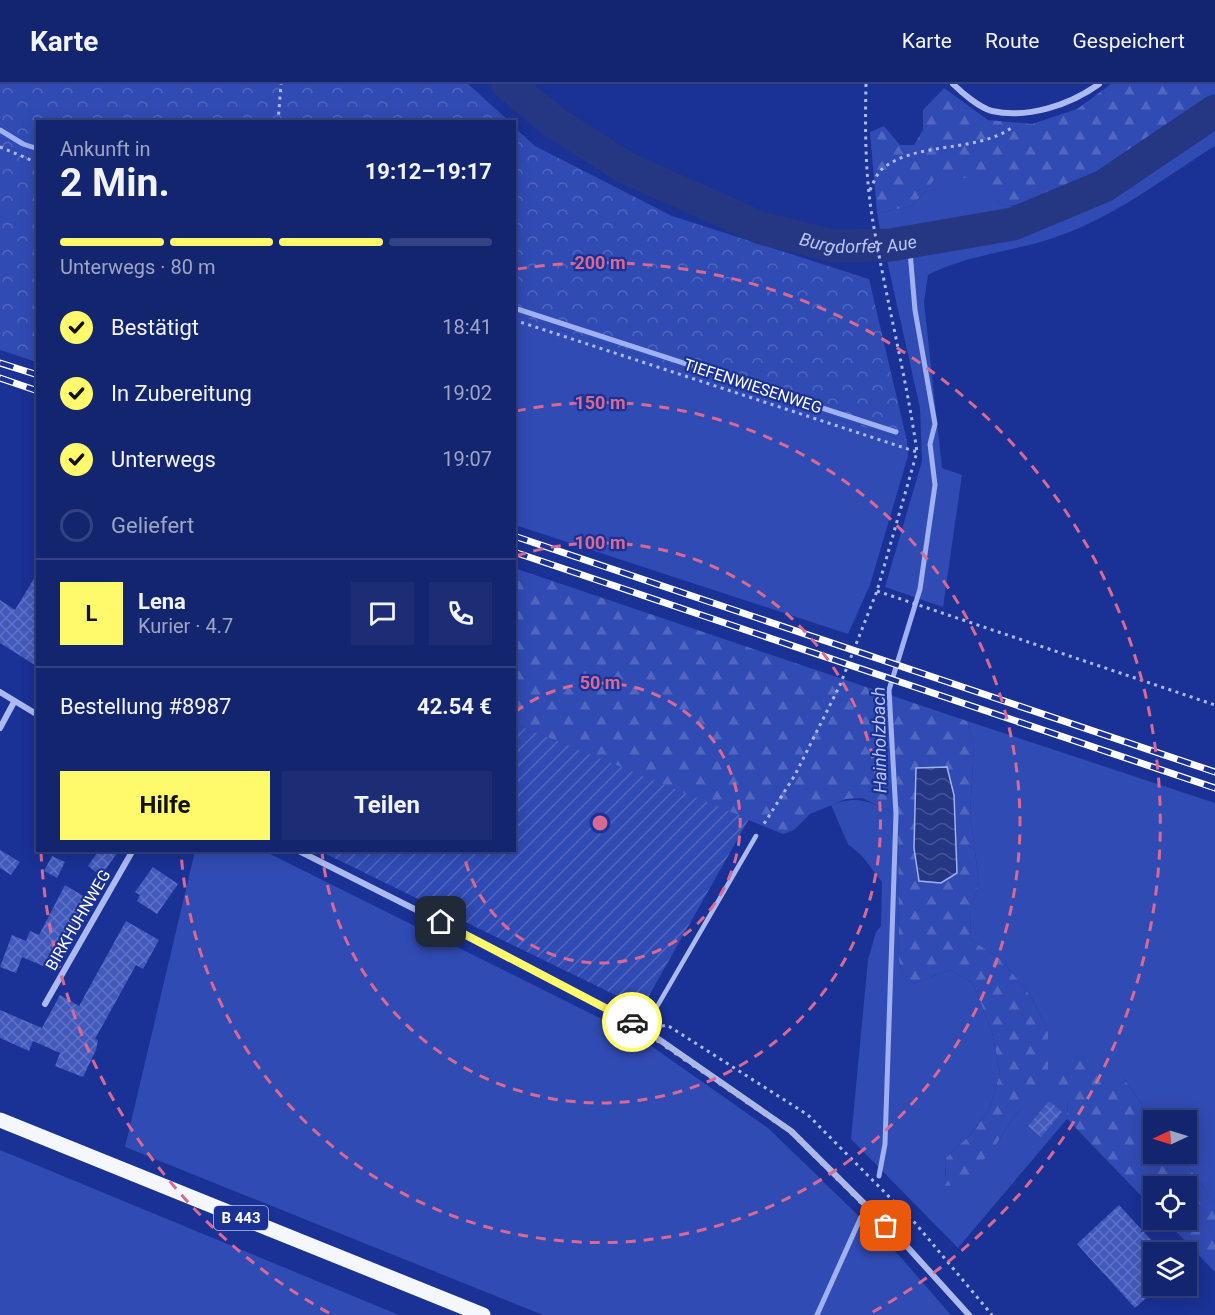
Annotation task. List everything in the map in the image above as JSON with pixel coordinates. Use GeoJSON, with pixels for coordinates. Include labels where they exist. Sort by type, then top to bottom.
{"type":"FeatureCollection","features":[{"type":"Feature","properties":{"kind":"main road","name":"B 443"},"geometry":{"type":"LineString","coordinates":[[0,1120],[483,1315]]}},
{"type":"Feature","properties":{"kind":"street"},"geometry":{"type":"LineString","coordinates":[[953,84],[990,111],[1029,114],[1086,93],[1099,84]]}},
{"type":"Feature","properties":{"kind":"street"},"geometry":{"type":"LineString","coordinates":[[0,692],[36,714]]}},
{"type":"Feature","properties":{"kind":"street"},"geometry":{"type":"LineString","coordinates":[[0,728],[14,702]]}},
{"type":"Feature","properties":{"kind":"street","name":"BIRKHUHNWEG"},"geometry":{"type":"LineString","coordinates":[[45,1004],[132,852]]}},
{"type":"Feature","properties":{"kind":"street"},"geometry":{"type":"LineString","coordinates":[[301,852],[502,953],[644,1029],[791,1131],[903,1241],[969,1315]]}},
{"type":"Feature","properties":{"kind":"lane"},"geometry":{"type":"LineString","coordinates":[[644,1029],[756,836]]}},
{"type":"Feature","properties":{"kind":"path"},"geometry":{"type":"LineString","coordinates":[[278,120],[281,84]]}},
{"type":"Feature","properties":{"kind":"path"},"geometry":{"type":"LineString","coordinates":[[756,836],[795,776],[836,695],[877,591],[917,452],[910,403],[882,270],[869,192],[864,135],[866,84]]}},
{"type":"Feature","properties":{"kind":"path"},"geometry":{"type":"LineString","coordinates":[[869,192],[879,171],[898,159],[986,139],[1008,130],[1029,114]]}},
{"type":"Feature","properties":{"kind":"path"},"geometry":{"type":"LineString","coordinates":[[0,147],[36,162]]}},
{"type":"Feature","properties":{"kind":"path","name":"TIEFENWIESENWEG"},"geometry":{"type":"LineString","coordinates":[[516,321],[917,452]]}},
{"type":"Feature","properties":{"kind":"path"},"geometry":{"type":"LineString","coordinates":[[877,591],[1215,705]]}},
{"type":"Feature","properties":{"kind":"green space"},"geometry":{"type":"Polygon","coordinates":[[[0,84],[468,84],[508,120],[36,120],[36,362],[0,350],[0,84]]]}},
{"type":"Feature","properties":{"kind":"green space"},"geometry":{"type":"Polygon","coordinates":[[[1111,84],[1215,84],[1215,97],[1116,167],[1062,194],[1033,203],[1004,206],[971,178],[936,178],[912,206],[877,213],[870,132],[884,126],[900,145],[914,145],[923,130],[923,110],[944,88],[988,120],[1032,124],[1077,109],[1111,84]]]}},
{"type":"Feature","properties":{"kind":"green space"},"geometry":{"type":"Polygon","coordinates":[[[1215,122],[1215,146],[1098,219],[1056,237],[959,262],[928,275],[924,302],[942,468],[962,475],[943,607],[885,587],[922,461],[920,408],[886,256],[1003,234],[1065,214],[1109,191],[1215,122]]]}},
{"type":"Feature","properties":{"kind":"green space"},"geometry":{"type":"Polygon","coordinates":[[[516,129],[535,146],[672,216],[869,279],[907,441],[516,315],[516,129]]]}},
{"type":"Feature","properties":{"kind":"green space"},"geometry":{"type":"Polygon","coordinates":[[[936,178],[972,178],[1004,206],[1029,206],[995,217],[881,236],[877,213],[912,206],[936,178]]]}},
{"type":"Feature","properties":{"kind":"green space"},"geometry":{"type":"Polygon","coordinates":[[[516,315],[907,441],[908,456],[870,585],[848,634],[516,525],[516,315]]]}},
{"type":"Feature","properties":{"kind":"green space"},"geometry":{"type":"Polygon","coordinates":[[[516,569],[967,721],[974,744],[970,815],[979,881],[971,909],[970,939],[1002,960],[1032,998],[1048,1031],[1048,1079],[1082,1054],[1123,1078],[1147,1110],[1143,1110],[1143,1164],[1186,1164],[1195,1176],[1143,1176],[1143,1198],[1067,1119],[1068,1099],[1048,1080],[1015,1115],[994,1148],[962,1184],[945,1186],[946,1158],[970,1135],[989,1110],[1000,1073],[992,1032],[973,983],[950,970],[915,983],[904,978],[899,961],[898,815],[862,798],[846,799],[810,814],[794,830],[783,834],[516,724],[516,569]]]}},
{"type":"Feature","properties":{"kind":"green space"},"geometry":{"type":"Polygon","coordinates":[[[967,721],[1215,803],[1215,1203],[1186,1164],[1197,1164],[1197,1110],[1147,1110],[1123,1078],[1068,1099],[1067,1119],[958,1248],[851,1139],[868,960],[876,932],[881,926],[882,882],[862,856],[848,844],[831,805],[850,800],[866,801],[898,815],[899,961],[904,977],[915,983],[950,970],[973,983],[992,1032],[1000,1073],[989,1110],[970,1135],[946,1158],[945,1186],[994,1148],[1015,1115],[1048,1079],[1048,1031],[1032,998],[1002,960],[970,939],[971,909],[979,881],[970,815],[974,745],[967,721]]]}},
{"type":"Feature","properties":{"kind":"green space"},"geometry":{"type":"Polygon","coordinates":[[[516,724],[749,819],[642,1008],[322,852],[516,852],[516,724]]]}},
{"type":"Feature","properties":{"kind":"green space"},"geometry":{"type":"Polygon","coordinates":[[[195,852],[266,852],[640,1038],[768,1128],[896,1252],[951,1315],[543,1315],[125,1147],[195,852]]]}},
{"type":"Feature","properties":{"kind":"green space"},"geometry":{"type":"Polygon","coordinates":[[[0,1150],[399,1315],[0,1315],[0,1150]]]}},
{"type":"Feature","properties":{"kind":"green space"},"geometry":{"type":"Polygon","coordinates":[[[1197,1178],[1215,1203],[1215,1272],[1197,1253],[1197,1242],[1186,1242],[1175,1230],[1197,1230],[1197,1178]]]}},
{"type":"Feature","properties":{"kind":"water"},"geometry":{"type":"Polygon","coordinates":[[[947,767],[954,795],[957,873],[941,883],[919,881],[914,848],[916,768],[947,767]]]}},
{"type":"Feature","properties":{"kind":"building"},"geometry":{"type":"Polygon","coordinates":[[[36,575],[36,666],[0,643],[0,600],[15,610],[36,575]]]}},
{"type":"Feature","properties":{"kind":"building"},"geometry":{"type":"Polygon","coordinates":[[[0,850],[20,862],[11,875],[0,868],[0,850]]]}},
{"type":"Feature","properties":{"kind":"building"},"geometry":{"type":"Polygon","coordinates":[[[98,852],[118,852],[101,876],[88,866],[98,852]]]}},
{"type":"Feature","properties":{"kind":"building"},"geometry":{"type":"Polygon","coordinates":[[[52,856],[65,862],[57,878],[44,871],[52,856]]]}},
{"type":"Feature","properties":{"kind":"building"},"geometry":{"type":"Polygon","coordinates":[[[153,867],[178,884],[157,914],[137,901],[140,895],[135,892],[153,867]]]}},
{"type":"Feature","properties":{"kind":"building"},"geometry":{"type":"Polygon","coordinates":[[[65,885],[90,900],[71,934],[68,932],[53,970],[22,957],[16,973],[0,967],[12,935],[26,941],[30,931],[39,935],[65,885]]]}},
{"type":"Feature","properties":{"kind":"building"},"geometry":{"type":"Polygon","coordinates":[[[126,921],[159,940],[143,969],[136,965],[95,1039],[98,1040],[96,1050],[83,1077],[55,1066],[60,1053],[33,1041],[29,1051],[0,1038],[0,1010],[42,1028],[60,995],[79,1006],[126,921]]]}},
{"type":"Feature","properties":{"kind":"building"},"geometry":{"type":"Polygon","coordinates":[[[1049,1101],[1062,1112],[1041,1137],[1028,1126],[1049,1101]]]}},
{"type":"Feature","properties":{"kind":"building"},"geometry":{"type":"Polygon","coordinates":[[[1119,1205],[1153,1242],[1143,1242],[1143,1296],[1148,1296],[1135,1308],[1077,1244],[1119,1205]]]}},
{"type":"Feature","properties":{"kind":"waterway","name":"Burgdorfer Aue"},"geometry":{"type":"LineString","coordinates":[[508,84],[554,122],[626,168],[761,228],[833,246],[891,245],[1013,224],[1104,186],[1215,111]]}},
{"type":"Feature","properties":{"kind":"waterway"},"geometry":{"type":"LineString","coordinates":[[0,130],[23,144],[36,148]]}},
{"type":"Feature","properties":{"kind":"waterway","name":"Hainholzbach"},"geometry":{"type":"LineString","coordinates":[[879,1176],[885,1144],[896,814],[889,690],[920,589],[935,485],[930,444],[935,424],[915,310],[909,240]]}},
{"type":"Feature","properties":{"kind":"waterway"},"geometry":{"type":"LineString","coordinates":[[516,309],[896,432]]}},
{"type":"Feature","properties":{"kind":"waterway","name":"Hainholzbach"},"geometry":{"type":"LineString","coordinates":[[817,1315],[861,1217]]}},
{"type":"Feature","properties":{"kind":"railway"},"geometry":{"type":"LineString","coordinates":[[0,363],[36,374]]}},
{"type":"Feature","properties":{"kind":"railway"},"geometry":{"type":"LineString","coordinates":[[0,378],[36,390]]}},
{"type":"Feature","properties":{"kind":"railway"},"geometry":{"type":"LineString","coordinates":[[516,537],[1215,772]]}},
{"type":"Feature","properties":{"kind":"railway"},"geometry":{"type":"LineString","coordinates":[[516,553],[1215,788]]}},
{"type":"Feature","properties":{"kind":"way so far"},"geometry":{"type":"LineString","coordinates":[[632,1022],[791,1131],[886,1226]]}},
{"type":"Feature","properties":{"kind":"route"},"geometry":{"type":"LineString","coordinates":[[441,922],[632,1022]]}}]}
